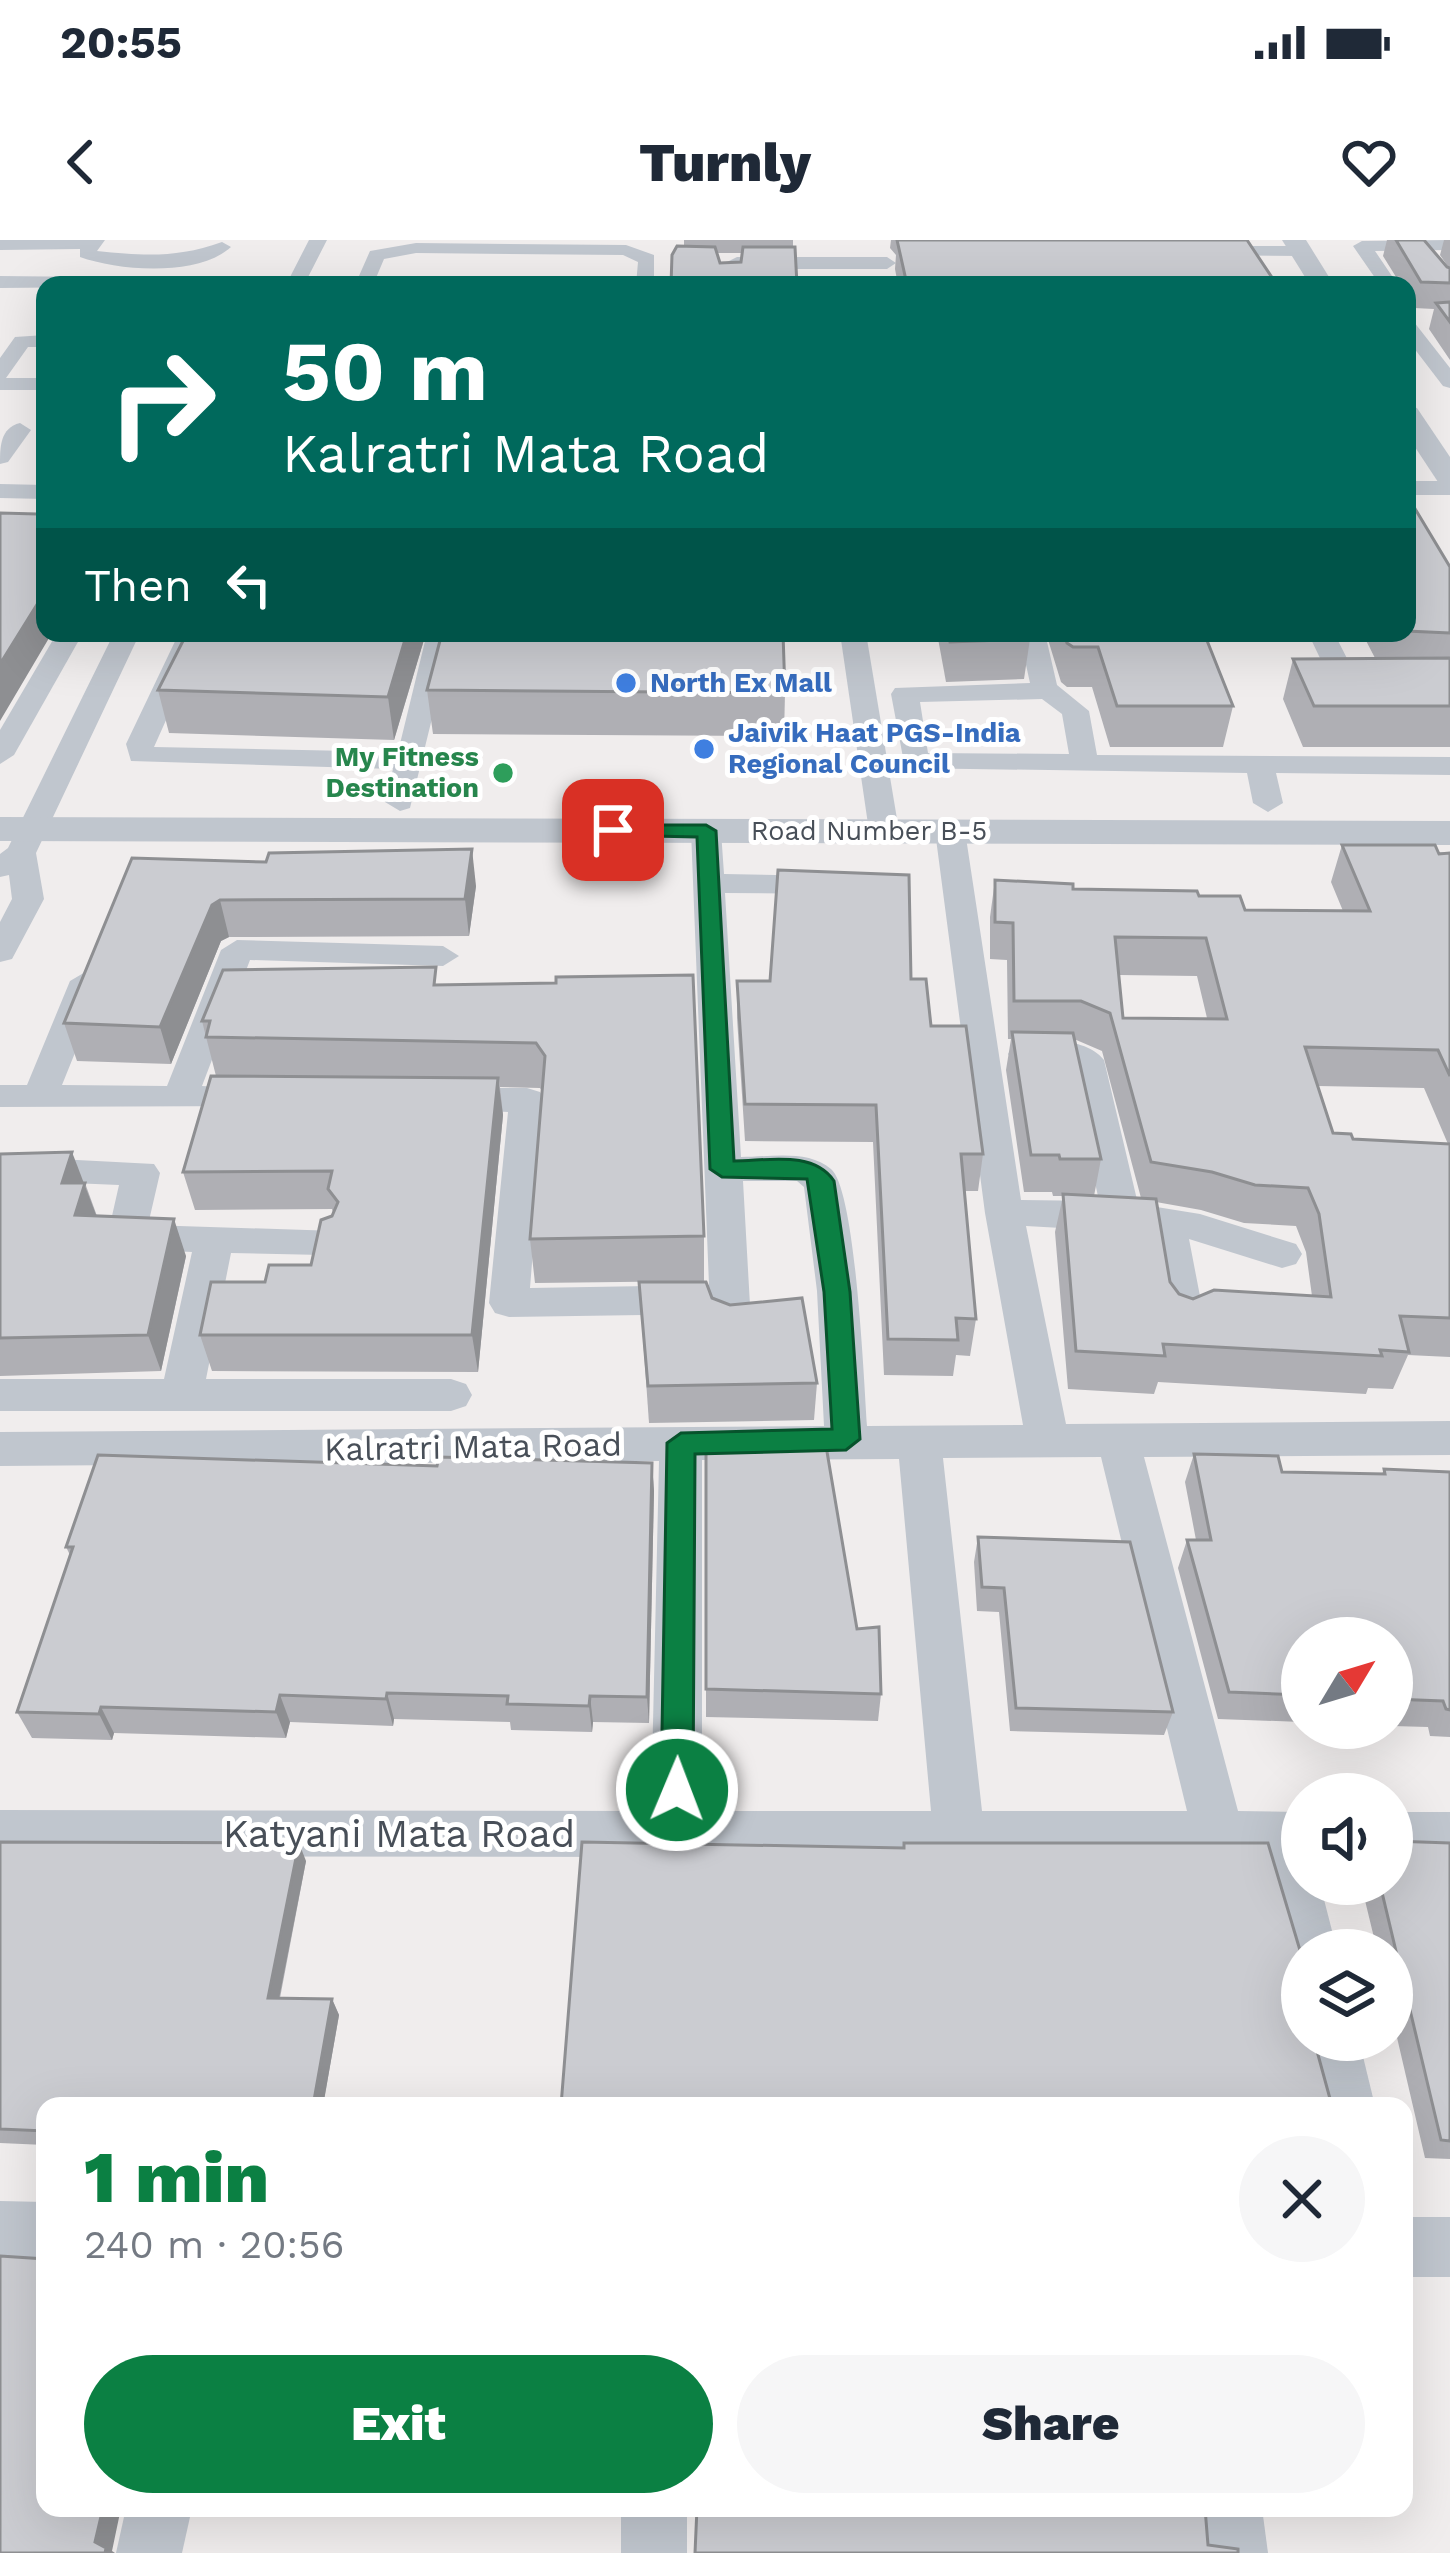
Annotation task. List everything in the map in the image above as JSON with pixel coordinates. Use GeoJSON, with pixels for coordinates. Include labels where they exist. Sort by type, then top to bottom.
{"type":"FeatureCollection","features":[{"type":"Feature","properties":{"kind":"street"},"geometry":{"type":"LineString","coordinates":[[300,276],[318,240]]}},
{"type":"Feature","properties":{"kind":"street"},"geometry":{"type":"LineString","coordinates":[[741,276],[887,263],[880,240]]}},
{"type":"Feature","properties":{"kind":"street"},"geometry":{"type":"LineString","coordinates":[[0,245],[94,242]]}},
{"type":"Feature","properties":{"kind":"street"},"geometry":{"type":"LineString","coordinates":[[94,242],[86,253],[97,257],[191,259],[212,255],[222,247]]}},
{"type":"Feature","properties":{"kind":"street"},"geometry":{"type":"LineString","coordinates":[[1414,242],[1438,272]]}},
{"type":"Feature","properties":{"kind":"street"},"geometry":{"type":"LineString","coordinates":[[1383,276],[1362,246],[1450,245]]}},
{"type":"Feature","properties":{"kind":"street"},"geometry":{"type":"LineString","coordinates":[[1171,251],[1244,260],[1297,246],[1316,276]]}},
{"type":"Feature","properties":{"kind":"street"},"geometry":{"type":"LineString","coordinates":[[368,276],[376,255],[416,248],[626,250],[648,259],[646,276]]}},
{"type":"Feature","properties":{"kind":"street"},"geometry":{"type":"LineString","coordinates":[[710,263],[729,276]]}},
{"type":"Feature","properties":{"kind":"street"},"geometry":{"type":"LineString","coordinates":[[0,282],[36,283]]}},
{"type":"Feature","properties":{"kind":"street"},"geometry":{"type":"LineString","coordinates":[[0,323],[33,324],[0,371]]}},
{"type":"Feature","properties":{"kind":"street"},"geometry":{"type":"LineString","coordinates":[[1416,323],[1450,382]]}},
{"type":"Feature","properties":{"kind":"street"},"geometry":{"type":"LineString","coordinates":[[22,341],[36,341]]}},
{"type":"Feature","properties":{"kind":"street"},"geometry":{"type":"LineString","coordinates":[[0,384],[36,384]]}},
{"type":"Feature","properties":{"kind":"street"},"geometry":{"type":"LineString","coordinates":[[1416,422],[1438,443],[1450,484],[1416,487]]}},
{"type":"Feature","properties":{"kind":"street"},"geometry":{"type":"LineString","coordinates":[[0,458],[20,430]]}},
{"type":"Feature","properties":{"kind":"street"},"geometry":{"type":"LineString","coordinates":[[0,473],[36,474]]}},
{"type":"Feature","properties":{"kind":"street"},"geometry":{"type":"LineString","coordinates":[[0,491],[36,492]]}},
{"type":"Feature","properties":{"kind":"street"},"geometry":{"type":"LineString","coordinates":[[0,754],[65,642]]}},
{"type":"Feature","properties":{"kind":"street"},"geometry":{"type":"LineString","coordinates":[[20,836],[122,642]]}},
{"type":"Feature","properties":{"kind":"street"},"geometry":{"type":"LineString","coordinates":[[188,642],[140,744],[141,755],[410,761]]}},
{"type":"Feature","properties":{"kind":"street"},"geometry":{"type":"LineString","coordinates":[[400,802],[438,642]]}},
{"type":"Feature","properties":{"kind":"street"},"geometry":{"type":"LineString","coordinates":[[854,642],[881,816]]}},
{"type":"Feature","properties":{"kind":"street"},"geometry":{"type":"LineString","coordinates":[[1034,642],[1047,690]]}},
{"type":"Feature","properties":{"kind":"street"},"geometry":{"type":"LineString","coordinates":[[1326,642],[1344,679],[1351,682],[1450,686]]}},
{"type":"Feature","properties":{"kind":"street"},"geometry":{"type":"LineString","coordinates":[[1085,765],[1075,711],[1047,690],[908,692],[904,696],[915,762],[1085,765],[1450,803]]}},
{"type":"Feature","properties":{"kind":"street"},"geometry":{"type":"LineString","coordinates":[[20,836],[400,802],[881,816],[1450,766]]}},
{"type":"Feature","properties":{"kind":"street"},"geometry":{"type":"LineString","coordinates":[[0,801],[20,836],[28,899],[0,952]]}},
{"type":"Feature","properties":{"kind":"street","name":"Road Number B-5"},"geometry":{"type":"LineString","coordinates":[[20,836],[706,831],[881,816],[950,831],[1450,833]]}},
{"type":"Feature","properties":{"kind":"street"},"geometry":{"type":"LineString","coordinates":[[411,1099],[527,1100],[509,1303],[730,1311],[706,831]]}},
{"type":"Feature","properties":{"kind":"street"},"geometry":{"type":"LineString","coordinates":[[950,831],[1004,1213],[1047,1439]]}},
{"type":"Feature","properties":{"kind":"street"},"geometry":{"type":"LineString","coordinates":[[710,883],[851,885]]}},
{"type":"Feature","properties":{"kind":"street"},"geometry":{"type":"LineString","coordinates":[[40,1096],[103,943]]}},
{"type":"Feature","properties":{"kind":"street"},"geometry":{"type":"LineString","coordinates":[[180,1098],[237,950],[443,956]]}},
{"type":"Feature","properties":{"kind":"street"},"geometry":{"type":"LineString","coordinates":[[984,1054],[1074,1054],[1086,1060],[1121,1215]]}},
{"type":"Feature","properties":{"kind":"street"},"geometry":{"type":"LineString","coordinates":[[0,1096],[296,1098]]}},
{"type":"Feature","properties":{"kind":"street"},"geometry":{"type":"LineString","coordinates":[[722,1169],[806,1169],[822,1181],[837,1292],[846,1439]]}},
{"type":"Feature","properties":{"kind":"street"},"geometry":{"type":"LineString","coordinates":[[3,1177],[141,1173],[126,1238],[323,1241]]}},
{"type":"Feature","properties":{"kind":"street"},"geometry":{"type":"LineString","coordinates":[[1004,1213],[1121,1215],[1200,1227],[1282,1254]]}},
{"type":"Feature","properties":{"kind":"street"},"geometry":{"type":"LineString","coordinates":[[1167,1222],[1184,1317]]}},
{"type":"Feature","properties":{"kind":"street"},"geometry":{"type":"LineString","coordinates":[[181,1398],[214,1240]]}},
{"type":"Feature","properties":{"kind":"street"},"geometry":{"type":"LineString","coordinates":[[0,1395],[451,1395]]}},
{"type":"Feature","properties":{"kind":"street","name":"Kalratri Mata Road"},"geometry":{"type":"LineString","coordinates":[[0,1449],[1450,1438]]}},
{"type":"Feature","properties":{"kind":"street"},"geometry":{"type":"LineString","coordinates":[[1118,1439],[1218,1834]]}},
{"type":"Feature","properties":{"kind":"street"},"geometry":{"type":"LineString","coordinates":[[920,1440],[959,1834]]}},
{"type":"Feature","properties":{"kind":"street"},"geometry":{"type":"LineString","coordinates":[[676,1833],[681,1443]]}},
{"type":"Feature","properties":{"kind":"street","name":"Katyani Mata Road"},"geometry":{"type":"LineString","coordinates":[[0,1832],[1281,1835]]}},
{"type":"Feature","properties":{"kind":"street"},"geometry":{"type":"LineString","coordinates":[[1413,1835],[1450,1835]]}},
{"type":"Feature","properties":{"kind":"street"},"geometry":{"type":"LineString","coordinates":[[1336,2061],[1345,2097]]}},
{"type":"Feature","properties":{"kind":"street"},"geometry":{"type":"LineString","coordinates":[[0,2231],[36,2232]]}},
{"type":"Feature","properties":{"kind":"street"},"geometry":{"type":"LineString","coordinates":[[1413,2247],[1450,2247]]}},
{"type":"Feature","properties":{"kind":"street"},"geometry":{"type":"LineString","coordinates":[[149,2553],[157,2517]]}},
{"type":"Feature","properties":{"kind":"street"},"geometry":{"type":"LineString","coordinates":[[654,2517],[654,2553]]}},
{"type":"Feature","properties":{"kind":"street"},"geometry":{"type":"LineString","coordinates":[[1230,2517],[1235,2553]]}},
{"type":"Feature","properties":{"kind":"building"},"geometry":{"type":"Polygon","coordinates":[[[897,240],[1247,240],[1271,276],[905,276],[897,240]]]}},
{"type":"Feature","properties":{"kind":"building"},"geometry":{"type":"Polygon","coordinates":[[[1396,240],[1424,240],[1450,268],[1450,283],[1421,282],[1396,240]]]}},
{"type":"Feature","properties":{"kind":"building"},"geometry":{"type":"Polygon","coordinates":[[[677,246],[715,247],[720,263],[741,262],[743,247],[795,247],[797,276],[671,276],[677,246]]]}},
{"type":"Feature","properties":{"kind":"building"},"geometry":{"type":"Polygon","coordinates":[[[1450,302],[1450,322],[1436,303],[1450,302]]]}},
{"type":"Feature","properties":{"kind":"building"},"geometry":{"type":"Polygon","coordinates":[[[1416,510],[1450,567],[1450,633],[1416,631],[1416,510]]]}},
{"type":"Feature","properties":{"kind":"building"},"geometry":{"type":"Polygon","coordinates":[[[0,513],[36,514],[36,606],[0,664],[0,513]]]}},
{"type":"Feature","properties":{"kind":"building"},"geometry":{"type":"Polygon","coordinates":[[[182,642],[404,642],[388,697],[158,690],[182,642]]]}},
{"type":"Feature","properties":{"kind":"building"},"geometry":{"type":"Polygon","coordinates":[[[440,642],[783,642],[785,693],[427,690],[440,642]]]}},
{"type":"Feature","properties":{"kind":"building"},"geometry":{"type":"Polygon","coordinates":[[[1208,642],[1233,706],[1117,706],[1098,647],[1067,643],[1208,642]]]}},
{"type":"Feature","properties":{"kind":"building"},"geometry":{"type":"Polygon","coordinates":[[[1450,658],[1450,706],[1314,706],[1293,659],[1450,658]]]}},
{"type":"Feature","properties":{"kind":"building"},"geometry":{"type":"Polygon","coordinates":[[[1342,845],[1435,845],[1439,854],[1450,853],[1450,1076],[1438,1050],[1305,1047],[1333,1133],[1351,1134],[1353,1139],[1450,1144],[1450,1318],[1400,1316],[1409,1352],[1380,1350],[1382,1356],[1163,1344],[1165,1356],[1076,1351],[1063,1194],[1156,1199],[1170,1282],[1179,1294],[1193,1299],[1214,1290],[1331,1297],[1319,1214],[1308,1188],[1255,1185],[1151,1162],[1110,1013],[1081,1001],[1014,1001],[1013,923],[995,922],[995,880],[1073,884],[1073,889],[1240,896],[1245,910],[1370,911],[1342,845]],[[1115,937],[1123,1018],[1227,1019],[1206,938],[1115,937]]]}},
{"type":"Feature","properties":{"kind":"building"},"geometry":{"type":"Polygon","coordinates":[[[472,849],[465,899],[220,900],[212,905],[160,1027],[64,1023],[132,858],[266,862],[269,853],[472,849]]]}},
{"type":"Feature","properties":{"kind":"building"},"geometry":{"type":"Polygon","coordinates":[[[778,870],[909,875],[911,979],[926,979],[931,1026],[966,1026],[983,1154],[961,1154],[976,1319],[956,1318],[958,1340],[888,1339],[876,1105],[745,1104],[737,981],[770,981],[778,870]]]}},
{"type":"Feature","properties":{"kind":"building"},"geometry":{"type":"Polygon","coordinates":[[[436,967],[434,985],[693,975],[704,1236],[530,1239],[545,1056],[536,1043],[206,1037],[210,1021],[202,1021],[223,970],[436,967]]]}},
{"type":"Feature","properties":{"kind":"building"},"geometry":{"type":"Polygon","coordinates":[[[1012,1032],[1073,1033],[1101,1159],[1031,1155],[1012,1032]]]}},
{"type":"Feature","properties":{"kind":"building"},"geometry":{"type":"Polygon","coordinates":[[[211,1076],[498,1078],[472,1335],[200,1335],[211,1282],[265,1282],[269,1265],[311,1265],[321,1220],[332,1216],[338,1202],[328,1189],[332,1171],[183,1172],[211,1076]]]}},
{"type":"Feature","properties":{"kind":"building"},"geometry":{"type":"Polygon","coordinates":[[[72,1152],[62,1183],[85,1183],[75,1215],[174,1219],[148,1335],[0,1338],[0,1154],[72,1152]]]}},
{"type":"Feature","properties":{"kind":"building"},"geometry":{"type":"Polygon","coordinates":[[[639,1282],[706,1282],[712,1298],[730,1305],[802,1298],[817,1383],[648,1386],[639,1282]]]}},
{"type":"Feature","properties":{"kind":"building"},"geometry":{"type":"Polygon","coordinates":[[[824,1434],[857,1629],[879,1627],[881,1694],[706,1689],[706,1435],[824,1434]]]}},
{"type":"Feature","properties":{"kind":"building"},"geometry":{"type":"Polygon","coordinates":[[[1194,1454],[1278,1456],[1282,1472],[1450,1472],[1450,1710],[1443,1701],[1413,1700],[1413,1617],[1281,1617],[1281,1694],[1229,1692],[1187,1540],[1211,1540],[1194,1454]]]}},
{"type":"Feature","properties":{"kind":"building"},"geometry":{"type":"Polygon","coordinates":[[[98,1455],[437,1466],[439,1457],[652,1463],[647,1697],[590,1696],[589,1706],[507,1704],[508,1696],[280,1695],[276,1712],[101,1707],[99,1714],[17,1712],[73,1547],[66,1547],[98,1455]]]}},
{"type":"Feature","properties":{"kind":"building"},"geometry":{"type":"Polygon","coordinates":[[[978,1537],[1130,1542],[1173,1712],[1016,1708],[1004,1588],[982,1587],[978,1537]]]}},
{"type":"Feature","properties":{"kind":"building"},"geometry":{"type":"Polygon","coordinates":[[[0,1842],[299,1843],[268,1998],[332,1999],[315,2097],[36,2097],[36,2131],[0,2129],[0,1842]]]}},
{"type":"Feature","properties":{"kind":"building"},"geometry":{"type":"Polygon","coordinates":[[[582,1842],[904,1848],[904,1843],[1268,1843],[1281,1887],[1281,1905],[1286,1905],[1294,1929],[1281,1929],[1281,2061],[1320,2061],[1330,2097],[562,2097],[582,1842]]]}},
{"type":"Feature","properties":{"kind":"building"},"geometry":{"type":"Polygon","coordinates":[[[1413,1842],[1450,1843],[1450,2141],[1441,2140],[1413,2022],[1413,1929],[1391,1929],[1385,1905],[1413,1905],[1413,1842]]]}},
{"type":"Feature","properties":{"kind":"building"},"geometry":{"type":"Polygon","coordinates":[[[0,2256],[36,2258],[36,2517],[101,2517],[95,2542],[106,2548],[105,2553],[0,2553],[0,2256]]]}},
{"type":"Feature","properties":{"kind":"building"},"geometry":{"type":"Polygon","coordinates":[[[697,2517],[1206,2517],[1208,2545],[1238,2549],[1238,2553],[695,2553],[697,2517]]]}},
{"type":"Feature","properties":{"kind":"place","name":"North Ex Mall"},"geometry":{"type":"Point","coordinates":[626,683]}},
{"type":"Feature","properties":{"kind":"place","name":"Jaivik Haat PGS-India Regional Council"},"geometry":{"type":"Point","coordinates":[704,749]}},
{"type":"Feature","properties":{"kind":"place","name":"My Fitness Destination"},"geometry":{"type":"Point","coordinates":[503,773]}},
{"type":"Feature","properties":{"kind":"route"},"geometry":{"type":"LineString","coordinates":[[613,830],[706,831],[722,1169],[806,1169],[815,1173],[822,1181],[837,1292],[846,1439],[681,1443],[677,1790]]}}]}
